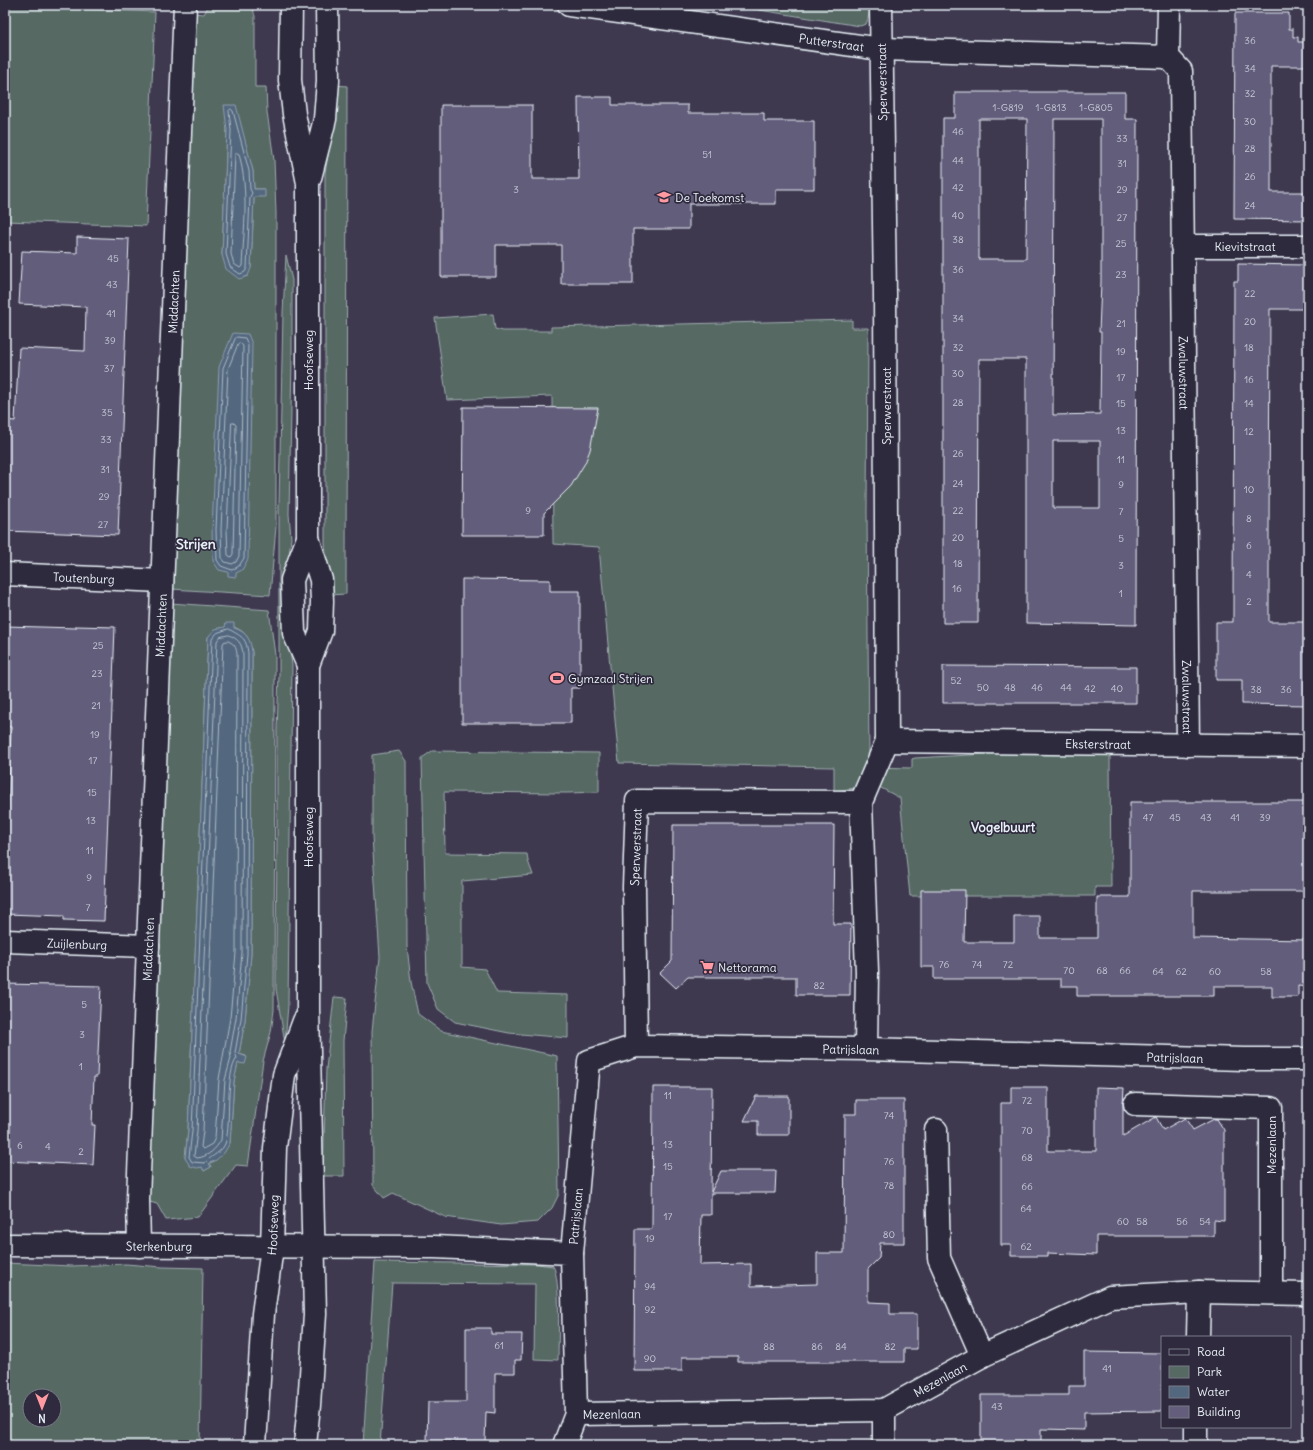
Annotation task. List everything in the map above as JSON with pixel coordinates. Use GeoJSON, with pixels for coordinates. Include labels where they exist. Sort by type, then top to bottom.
{"type":"FeatureCollection","features":[{"type":"Feature","properties":{"kind":"street","name":"Middachten"},"geometry":{"type":"LineString","coordinates":[[139,1246],[138,1199],[186,5]]}},
{"type":"Feature","properties":{"kind":"street","name":"Hoofseweg"},"geometry":{"type":"LineString","coordinates":[[291,5],[290,80],[294,114],[308,183],[308,538],[321,580],[322,601],[321,632],[308,665],[308,1009],[315,1314],[305,1445]]}},
{"type":"Feature","properties":{"kind":"street","name":"Hoofseweg"},"geometry":{"type":"LineString","coordinates":[[308,183],[324,119],[328,81],[328,5]]}},
{"type":"Feature","properties":{"kind":"street","name":"Putterstraat"},"geometry":{"type":"LineString","coordinates":[[569,5],[881,49],[1168,56]]}},
{"type":"Feature","properties":{"kind":"street","name":"Sperwerstraat"},"geometry":{"type":"LineString","coordinates":[[866,1049],[866,972],[861,802],[887,741],[885,294],[881,5]]}},
{"type":"Feature","properties":{"kind":"street"},"geometry":{"type":"LineString","coordinates":[[1168,56],[1169,5]]}},
{"type":"Feature","properties":{"kind":"street","name":"Zwaluwstraat"},"geometry":{"type":"LineString","coordinates":[[1168,56],[1181,71],[1188,746]]}},
{"type":"Feature","properties":{"kind":"street","name":"Kievitstraat"},"geometry":{"type":"LineString","coordinates":[[1182,246],[1308,246]]}},
{"type":"Feature","properties":{"kind":"street","name":"Hoofseweg"},"geometry":{"type":"LineString","coordinates":[[308,538],[292,580],[294,633],[308,665]]}},
{"type":"Feature","properties":{"kind":"street","name":"Toutenburg"},"geometry":{"type":"LineString","coordinates":[[5,574],[162,581]]}},
{"type":"Feature","properties":{"kind":"street","name":"Eksterstraat"},"geometry":{"type":"LineString","coordinates":[[887,741],[1188,746],[1308,746]]}},
{"type":"Feature","properties":{"kind":"street","name":"Sperwerstraat"},"geometry":{"type":"LineString","coordinates":[[636,1046],[634,887],[637,802],[861,802]]}},
{"type":"Feature","properties":{"kind":"street","name":"Zuijlenburg"},"geometry":{"type":"LineString","coordinates":[[5,941],[148,946]]}},
{"type":"Feature","properties":{"kind":"street","name":"Hoofseweg"},"geometry":{"type":"LineString","coordinates":[[255,1445],[263,1314],[272,1247],[275,1148],[284,1075],[308,1009]]}},
{"type":"Feature","properties":{"kind":"street","name":"Patrijslaan"},"geometry":{"type":"LineString","coordinates":[[572,1253],[589,1062],[636,1046],[866,1049],[1308,1059]]}},
{"type":"Feature","properties":{"kind":"street","name":"Mezenlaan"},"geometry":{"type":"LineString","coordinates":[[1135,1104],[1271,1108],[1271,1293]]}},
{"type":"Feature","properties":{"kind":"street"},"geometry":{"type":"LineString","coordinates":[[936,1130],[939,1258],[982,1356]]}},
{"type":"Feature","properties":{"kind":"street","name":"Sterkenburg"},"geometry":{"type":"LineString","coordinates":[[5,1245],[100,1247],[314,1247]]}},
{"type":"Feature","properties":{"kind":"street"},"geometry":{"type":"LineString","coordinates":[[314,1247],[434,1247],[572,1253]]}},
{"type":"Feature","properties":{"kind":"street","name":"Mezenlaan"},"geometry":{"type":"LineString","coordinates":[[572,1253],[576,1414],[884,1410],[982,1356],[1110,1297],[1199,1292],[1308,1294]]}},
{"type":"Feature","properties":{"kind":"street"},"geometry":{"type":"LineString","coordinates":[[1198,1336],[1199,1292]]}},
{"type":"Feature","properties":{"kind":"street"},"geometry":{"type":"LineString","coordinates":[[884,1410],[884,1445]]}},
{"type":"Feature","properties":{"kind":"street"},"geometry":{"type":"LineString","coordinates":[[564,1445],[576,1414]]}},
{"type":"Feature","properties":{"kind":"street"},"geometry":{"type":"LineString","coordinates":[[1196,1428],[1196,1445]]}},
{"type":"Feature","properties":{"kind":"green space"},"geometry":{"type":"Polygon","coordinates":[[[209,5],[239,5],[250,7],[253,10],[255,16],[255,87],[266,87],[267,112],[274,160],[276,213],[276,527],[270,595],[171,589],[193,13],[204,14],[209,5]],[[235,105],[227,130],[222,255],[251,268],[254,197],[265,189],[254,189],[253,171],[235,105]]]}},
{"type":"Feature","properties":{"kind":"green space"},"geometry":{"type":"Polygon","coordinates":[[[728,5],[870,5],[866,24],[860,26],[728,5]]]}},
{"type":"Feature","properties":{"kind":"green space"},"geometry":{"type":"Polygon","coordinates":[[[5,6],[155,12],[146,226],[5,221],[5,6]]]}},
{"type":"Feature","properties":{"kind":"green space"},"geometry":{"type":"Polygon","coordinates":[[[335,85],[347,86],[346,594],[329,595],[325,542],[325,173],[332,132],[335,85]]]}},
{"type":"Feature","properties":{"kind":"green space"},"geometry":{"type":"Polygon","coordinates":[[[286,255],[292,280],[289,514],[291,538],[287,573],[287,629],[292,665],[288,1005],[285,1043],[276,989],[276,958],[279,504],[283,313],[286,255]]]}},
{"type":"Feature","properties":{"kind":"green space"},"geometry":{"type":"Polygon","coordinates":[[[493,314],[495,329],[503,331],[551,331],[551,327],[852,320],[852,328],[868,328],[867,513],[869,758],[867,767],[912,768],[912,759],[915,758],[1006,753],[1110,755],[1111,887],[1095,887],[1095,896],[910,896],[900,798],[864,779],[862,787],[834,791],[834,767],[619,763],[599,547],[553,544],[552,396],[447,400],[435,318],[493,314]]]}},
{"type":"Feature","properties":{"kind":"green space"},"geometry":{"type":"Polygon","coordinates":[[[170,603],[269,610],[275,655],[274,1010],[271,1032],[263,1061],[248,1166],[236,1165],[198,1217],[166,1220],[157,1204],[146,1201],[170,603]],[[229,623],[226,627],[220,628],[208,637],[188,1131],[185,1158],[202,1167],[204,1171],[211,1167],[209,1163],[215,1161],[230,1143],[234,1081],[238,1062],[246,1056],[239,1054],[245,1020],[251,954],[252,653],[250,643],[245,634],[229,623]]]}},
{"type":"Feature","properties":{"kind":"green space"},"geometry":{"type":"Polygon","coordinates":[[[399,751],[406,761],[407,946],[411,982],[418,1014],[441,1031],[557,1056],[559,1194],[552,1208],[538,1222],[501,1225],[445,1217],[393,1193],[384,1198],[373,1185],[372,1031],[380,957],[372,837],[372,755],[399,751]]]}},
{"type":"Feature","properties":{"kind":"green space"},"geometry":{"type":"Polygon","coordinates":[[[432,751],[599,753],[599,792],[444,792],[445,853],[527,854],[533,875],[462,881],[462,967],[485,969],[497,993],[568,995],[568,1038],[509,1033],[455,1022],[438,1009],[427,983],[422,758],[432,751]]]}},
{"type":"Feature","properties":{"kind":"green space"},"geometry":{"type":"Polygon","coordinates":[[[334,997],[347,998],[343,1041],[344,1176],[323,1176],[326,1069],[334,997]]]}},
{"type":"Feature","properties":{"kind":"green space"},"geometry":{"type":"Polygon","coordinates":[[[375,1262],[537,1264],[553,1266],[556,1273],[558,1297],[558,1360],[534,1359],[535,1284],[392,1283],[380,1445],[363,1445],[375,1262]]]}},
{"type":"Feature","properties":{"kind":"green space"},"geometry":{"type":"Polygon","coordinates":[[[5,1263],[71,1266],[126,1264],[203,1268],[200,1445],[5,1445],[5,1263]]]}},
{"type":"Feature","properties":{"kind":"water"},"geometry":{"type":"Polygon","coordinates":[[[224,105],[236,105],[253,171],[254,189],[265,189],[265,197],[254,197],[251,268],[248,276],[239,279],[226,269],[222,255],[227,130],[224,105]]]}},
{"type":"Feature","properties":{"kind":"water"},"geometry":{"type":"Polygon","coordinates":[[[233,333],[248,334],[252,344],[248,559],[242,570],[236,573],[236,577],[228,576],[228,572],[219,570],[213,561],[212,530],[219,367],[233,333]]]}},
{"type":"Feature","properties":{"kind":"water"},"geometry":{"type":"Polygon","coordinates":[[[226,623],[234,623],[234,628],[248,637],[251,644],[252,653],[251,954],[245,1020],[239,1054],[247,1057],[245,1064],[238,1063],[234,1081],[230,1143],[224,1153],[215,1161],[209,1163],[211,1167],[204,1171],[202,1167],[197,1168],[190,1166],[185,1158],[188,1131],[208,637],[215,629],[225,627],[226,623]]]}},
{"type":"Feature","properties":{"kind":"building"},"geometry":{"type":"Polygon","coordinates":[[[1235,13],[1289,13],[1289,29],[1293,29],[1293,37],[1298,37],[1298,42],[1308,42],[1308,66],[1271,66],[1271,192],[1308,192],[1308,220],[1234,219],[1235,13]]]}},
{"type":"Feature","properties":{"kind":"building"},"geometry":{"type":"Polygon","coordinates":[[[955,92],[1125,92],[1125,119],[1137,119],[1136,625],[1026,623],[1026,359],[979,359],[978,623],[943,623],[943,118],[955,118],[955,92]],[[979,119],[979,259],[1026,259],[1027,119],[979,119]],[[1054,119],[1053,415],[1100,414],[1101,332],[1099,332],[1101,282],[1101,119],[1054,119]],[[1053,441],[1053,508],[1100,508],[1100,441],[1053,441]]]}},
{"type":"Feature","properties":{"kind":"building","name":"De Toekomst"},"geometry":{"type":"Polygon","coordinates":[[[578,97],[612,97],[612,105],[688,105],[688,113],[764,113],[764,121],[814,121],[814,189],[776,189],[776,204],[689,204],[689,229],[633,229],[633,284],[561,284],[561,245],[496,245],[496,277],[441,277],[441,105],[532,105],[532,179],[579,179],[578,97]]]}},
{"type":"Feature","properties":{"kind":"building"},"geometry":{"type":"Polygon","coordinates":[[[77,237],[129,239],[118,535],[5,531],[5,420],[15,421],[19,348],[85,351],[86,307],[19,304],[22,251],[77,253],[77,237]]]}},
{"type":"Feature","properties":{"kind":"building"},"geometry":{"type":"Polygon","coordinates":[[[1238,264],[1308,265],[1308,309],[1270,309],[1269,622],[1308,622],[1308,705],[1242,704],[1242,680],[1216,680],[1216,622],[1233,622],[1234,281],[1238,281],[1238,264]]]}},
{"type":"Feature","properties":{"kind":"building"},"geometry":{"type":"Polygon","coordinates":[[[463,407],[598,408],[590,450],[585,463],[571,486],[544,513],[544,535],[462,535],[463,407]]]}},
{"type":"Feature","properties":{"kind":"building"},"geometry":{"type":"Polygon","coordinates":[[[462,579],[550,580],[550,591],[580,591],[580,688],[571,688],[571,723],[462,723],[462,579]]]}},
{"type":"Feature","properties":{"kind":"building"},"geometry":{"type":"Polygon","coordinates":[[[5,626],[76,628],[76,626],[115,627],[104,921],[64,920],[64,916],[5,914],[11,727],[5,726],[5,626]]]}},
{"type":"Feature","properties":{"kind":"building"},"geometry":{"type":"Polygon","coordinates":[[[943,666],[1136,667],[1136,703],[943,703],[943,666]]]}},
{"type":"Feature","properties":{"kind":"building"},"geometry":{"type":"Polygon","coordinates":[[[1130,802],[1308,802],[1308,891],[1193,891],[1193,938],[1308,940],[1308,987],[1298,986],[1298,997],[1272,997],[1272,986],[1214,986],[1214,996],[1077,996],[1077,986],[1061,986],[1061,979],[934,979],[934,967],[921,967],[921,890],[965,890],[964,942],[1014,942],[1014,916],[1040,916],[1040,938],[1097,938],[1097,897],[1130,897],[1130,802]]]}},
{"type":"Feature","properties":{"kind":"building"},"geometry":{"type":"Polygon","coordinates":[[[673,825],[834,825],[833,924],[851,924],[850,995],[796,995],[796,977],[688,977],[676,988],[660,973],[672,961],[673,825]]]}},
{"type":"Feature","properties":{"kind":"building"},"geometry":{"type":"Polygon","coordinates":[[[5,984],[101,986],[97,1077],[94,1077],[92,1125],[95,1125],[93,1165],[5,1161],[5,984]]]}},
{"type":"Feature","properties":{"kind":"building"},"geometry":{"type":"Polygon","coordinates":[[[653,1087],[712,1087],[711,1192],[721,1171],[776,1171],[775,1193],[711,1193],[711,1215],[701,1215],[700,1265],[751,1264],[751,1286],[817,1284],[817,1253],[844,1253],[845,1114],[856,1114],[856,1100],[904,1100],[904,1243],[880,1243],[879,1258],[868,1269],[868,1302],[890,1303],[890,1314],[917,1314],[917,1349],[904,1349],[904,1362],[738,1362],[738,1357],[682,1357],[682,1371],[634,1371],[635,1229],[652,1229],[653,1087]]]}},
{"type":"Feature","properties":{"kind":"building"},"geometry":{"type":"Polygon","coordinates":[[[1011,1087],[1048,1087],[1048,1151],[1096,1151],[1096,1087],[1124,1088],[1123,1136],[1156,1117],[1163,1130],[1185,1118],[1193,1130],[1214,1119],[1217,1119],[1224,1130],[1224,1221],[1214,1220],[1214,1236],[1096,1236],[1096,1255],[1048,1253],[1048,1256],[1011,1256],[1011,1245],[1001,1245],[1001,1103],[1011,1103],[1011,1087]]]}},
{"type":"Feature","properties":{"kind":"building"},"geometry":{"type":"Polygon","coordinates":[[[756,1096],[789,1096],[789,1135],[758,1135],[758,1121],[744,1121],[756,1096]]]}},
{"type":"Feature","properties":{"kind":"building"},"geometry":{"type":"Polygon","coordinates":[[[466,1328],[491,1328],[491,1334],[522,1334],[521,1360],[515,1360],[515,1373],[495,1373],[495,1413],[486,1412],[485,1442],[427,1441],[428,1402],[466,1402],[466,1328]]]}},
{"type":"Feature","properties":{"kind":"building"},"geometry":{"type":"Polygon","coordinates":[[[1084,1352],[1161,1353],[1161,1411],[1084,1412],[1084,1430],[1041,1429],[1041,1445],[981,1445],[981,1395],[1069,1395],[1069,1386],[1084,1386],[1084,1352]]]}},
{"type":"Feature","properties":{"kind":"place","name":"De Toekomst"},"geometry":{"type":"Point","coordinates":[664,197]}},
{"type":"Feature","properties":{"kind":"place","name":"Gymzaal Strijen"},"geometry":{"type":"Point","coordinates":[557,678]}},
{"type":"Feature","properties":{"kind":"place","name":"Nettorama"},"geometry":{"type":"Point","coordinates":[707,967]}},
{"type":"Feature","properties":{"kind":"district","name":"Strijen"},"geometry":{"type":"Point","coordinates":[196,544]}},
{"type":"Feature","properties":{"kind":"district","name":"Vogelbuurt"},"geometry":{"type":"Point","coordinates":[1003,827]}}]}
